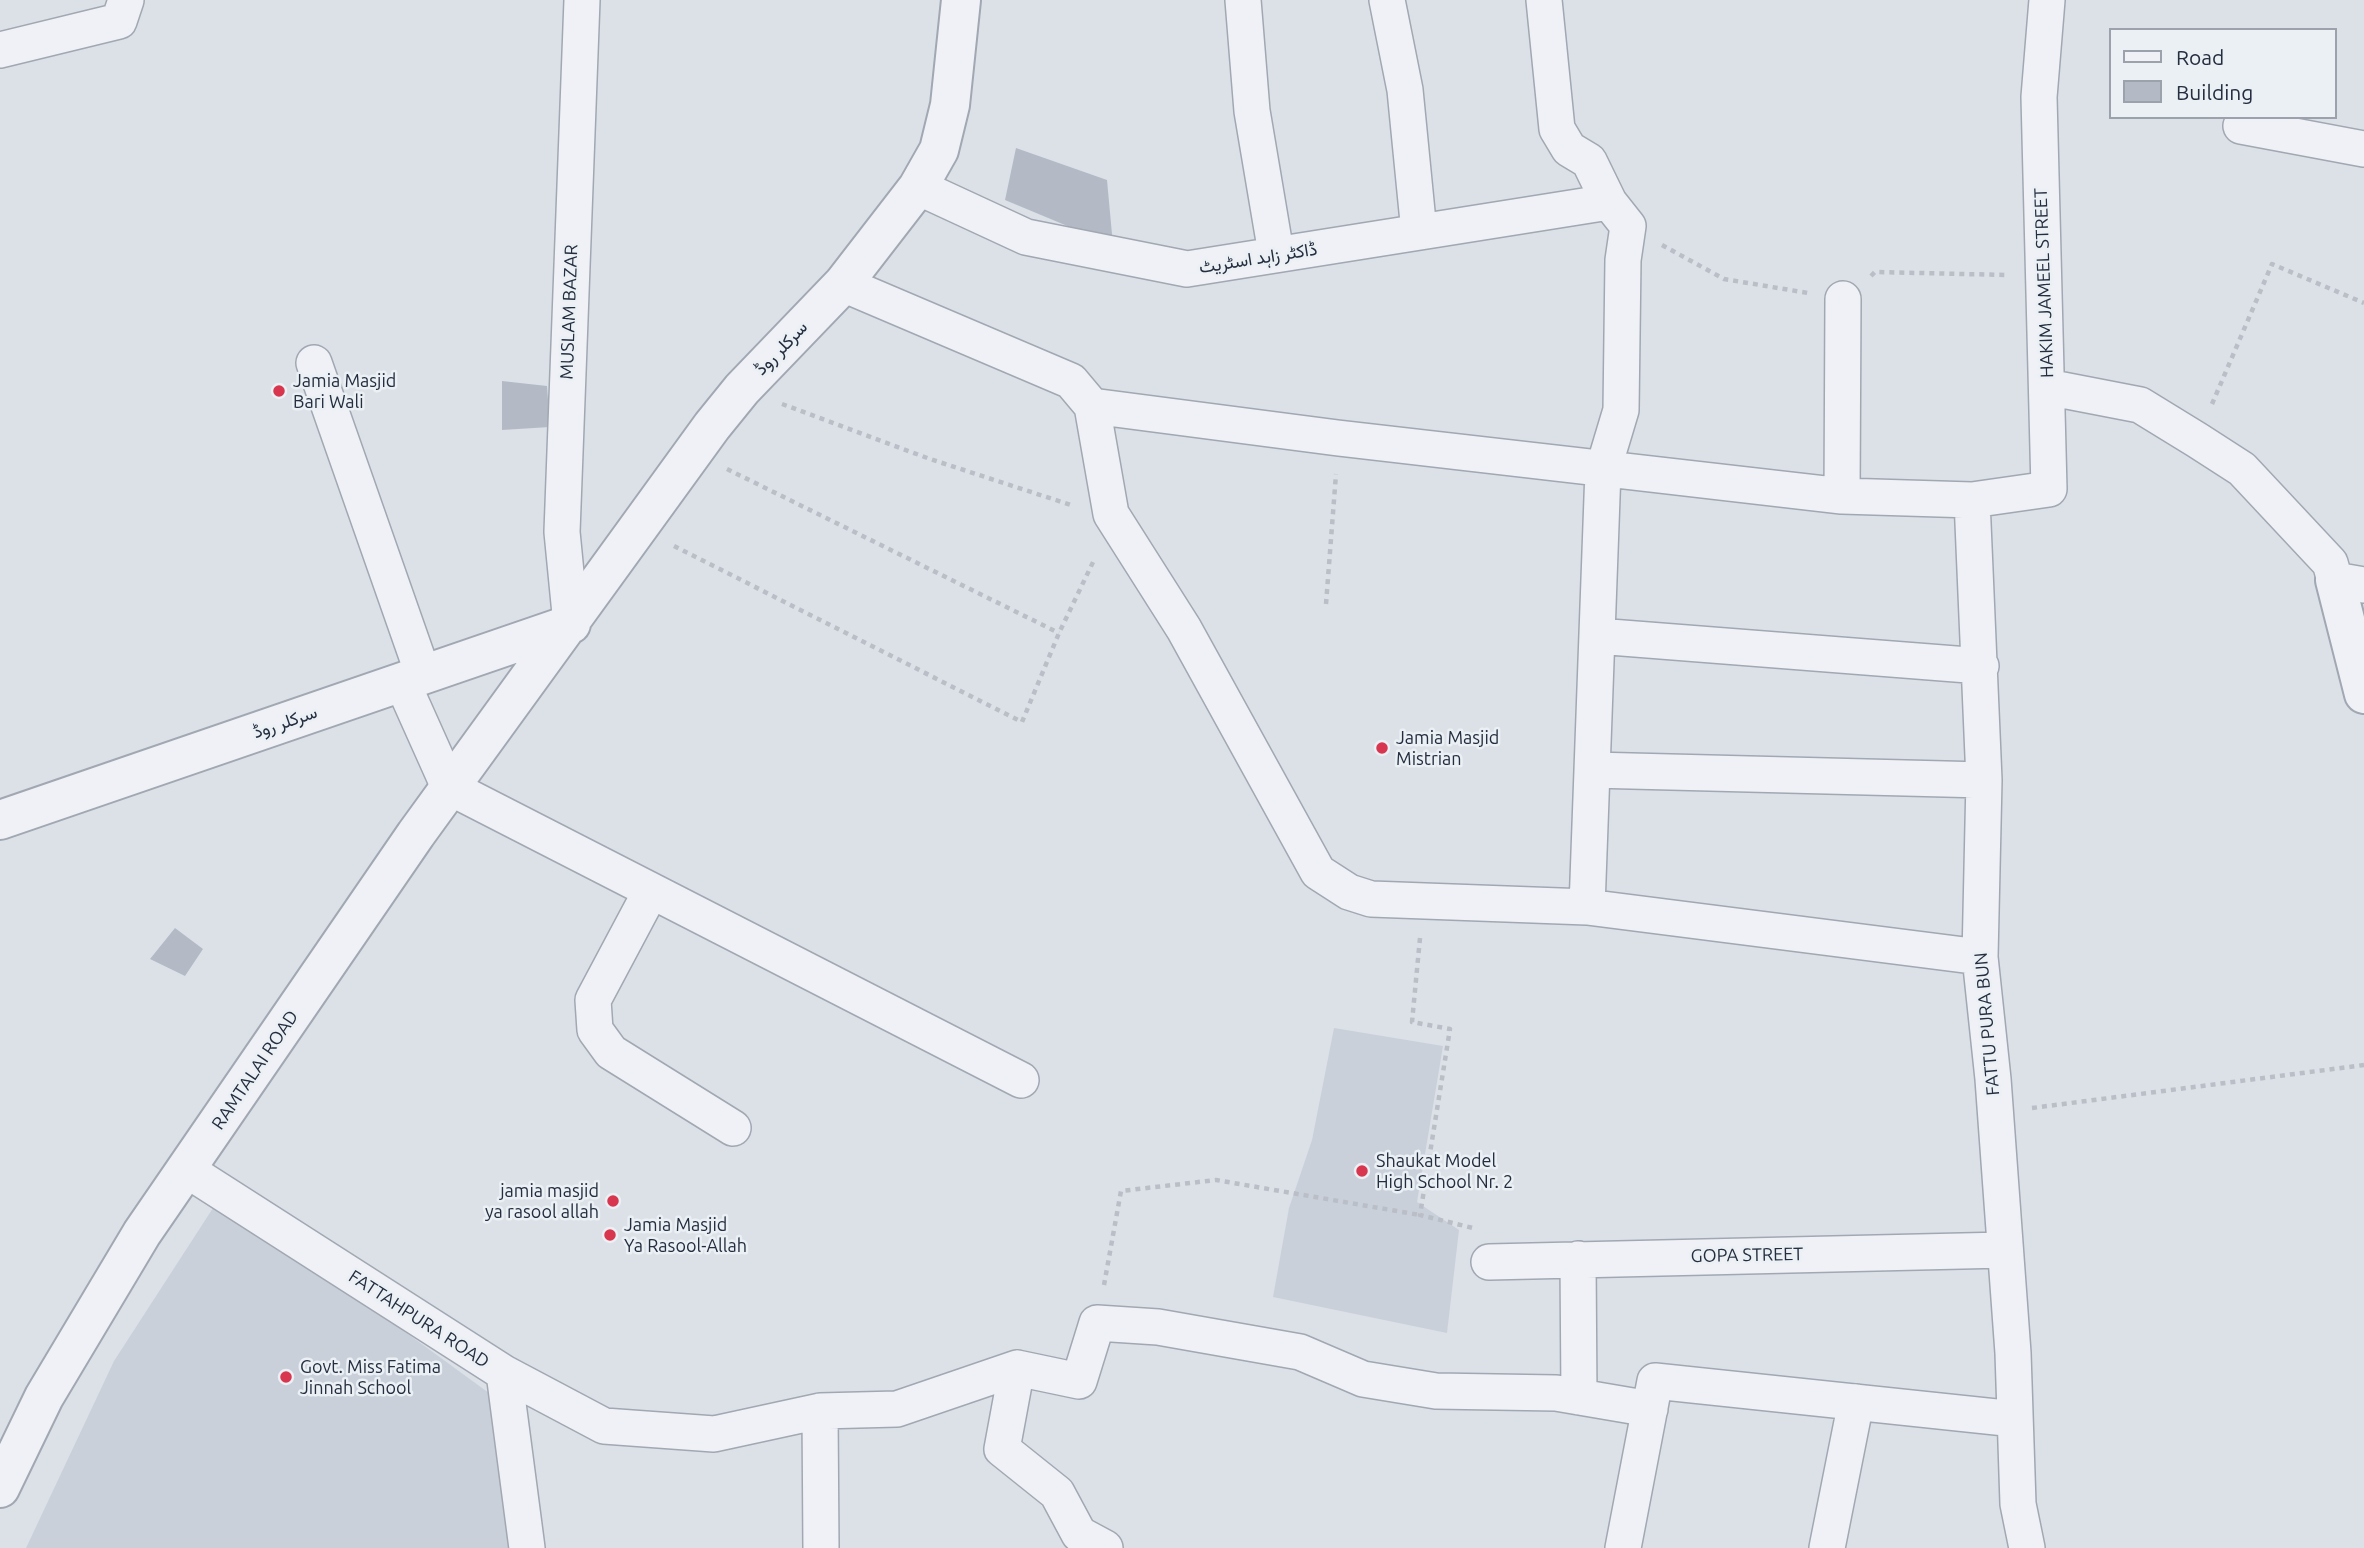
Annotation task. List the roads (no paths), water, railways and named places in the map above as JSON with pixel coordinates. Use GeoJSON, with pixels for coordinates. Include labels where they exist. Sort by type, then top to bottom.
{"type":"FeatureCollection","features":[{"type":"Feature","properties":{"kind":"street"},"geometry":{"type":"LineString","coordinates":[[0,50],[119,21],[126,0]]}},
{"type":"Feature","properties":{"kind":"street","name":"MUSLAM BAZAR"},"geometry":{"type":"LineString","coordinates":[[571,624],[562,532],[582,0]]}},
{"type":"Feature","properties":{"kind":"street","name":"سرکلر روڈ"},"geometry":{"type":"LineString","coordinates":[[534,668],[571,624],[692,452],[742,389],[843,284],[918,187],[939,150],[956,59],[961,0]]}},
{"type":"Feature","properties":{"kind":"street","name":"سرکلر روڈ"},"geometry":{"type":"LineString","coordinates":[[956,59],[975,0]]}},
{"type":"Feature","properties":{"kind":"street"},"geometry":{"type":"LineString","coordinates":[[1243,0],[1252,111],[1276,253]]}},
{"type":"Feature","properties":{"kind":"street"},"geometry":{"type":"LineString","coordinates":[[1387,0],[1405,90],[1419,232]]}},
{"type":"Feature","properties":{"kind":"street"},"geometry":{"type":"LineString","coordinates":[[1544,0],[1557,129],[1569,149],[1589,161],[1609,202],[1628,226],[1623,260],[1621,410],[1604,470],[1587,908]]}},
{"type":"Feature","properties":{"kind":"street","name":"HAKIM JAMEEL STREET"},"geometry":{"type":"LineString","coordinates":[[1972,500],[2049,489],[2039,97],[2047,0]]}},
{"type":"Feature","properties":{"kind":"street"},"geometry":{"type":"LineString","coordinates":[[2241,126],[2364,149]]}},
{"type":"Feature","properties":{"kind":"street","name":"ڈاکٹر زاہد اسٹریٹ"},"geometry":{"type":"LineString","coordinates":[[918,187],[1026,237],[1187,269],[1609,202]]}},
{"type":"Feature","properties":{"kind":"street"},"geometry":{"type":"LineString","coordinates":[[843,284],[1071,381],[1093,406],[1111,514],[1184,629],[1318,872],[1349,892],[1371,899],[1424,903],[1587,908],[1980,957]]}},
{"type":"Feature","properties":{"kind":"street"},"geometry":{"type":"LineString","coordinates":[[1842,496],[1843,299]]}},
{"type":"Feature","properties":{"kind":"street"},"geometry":{"type":"LineString","coordinates":[[314,363],[412,678],[449,786],[871,1000],[1021,1080]]}},
{"type":"Feature","properties":{"kind":"street"},"geometry":{"type":"LineString","coordinates":[[2047,387],[2140,405],[2242,469],[2350,582],[2364,694]]}},
{"type":"Feature","properties":{"kind":"street"},"geometry":{"type":"LineString","coordinates":[[1093,406],[1604,470],[1842,496],[1972,500]]}},
{"type":"Feature","properties":{"kind":"street","name":"FATTU PURA BUN"},"geometry":{"type":"LineString","coordinates":[[1972,500],[1984,780],[1980,957],[1996,1113],[2018,1504],[2027,1548]]}},
{"type":"Feature","properties":{"kind":"street","name":"سرکلر روڈ"},"geometry":{"type":"LineString","coordinates":[[0,820],[571,624]]}},
{"type":"Feature","properties":{"kind":"street"},"geometry":{"type":"LineString","coordinates":[[1597,636],[1981,666]]}},
{"type":"Feature","properties":{"kind":"street","name":"RAMTALAI ROAD"},"geometry":{"type":"LineString","coordinates":[[0,1488],[44,1397],[142,1233],[449,786],[534,668]]}},
{"type":"Feature","properties":{"kind":"street"},"geometry":{"type":"LineString","coordinates":[[1592,770],[1984,780]]}},
{"type":"Feature","properties":{"kind":"street"},"geometry":{"type":"LineString","coordinates":[[652,891],[593,1000],[595,1030],[611,1052],[733,1128]]}},
{"type":"Feature","properties":{"kind":"street","name":"FATTAHPURA ROAD"},"geometry":{"type":"LineString","coordinates":[[187,1170],[503,1373],[527,1548]]}},
{"type":"Feature","properties":{"kind":"street","name":"GOPA STREET"},"geometry":{"type":"LineString","coordinates":[[1489,1262],[2005,1250]]}},
{"type":"Feature","properties":{"kind":"street"},"geometry":{"type":"LineString","coordinates":[[1578,1259],[1579,1397]]}},
{"type":"Feature","properties":{"kind":"street"},"geometry":{"type":"LineString","coordinates":[[503,1373],[604,1426],[714,1434],[820,1411],[897,1409],[1017,1368],[1079,1381],[1097,1323],[1158,1328],[1300,1352],[1363,1379],[1436,1391],[1556,1393],[1650,1409]]}},
{"type":"Feature","properties":{"kind":"street"},"geometry":{"type":"LineString","coordinates":[[1017,1368],[1002,1449],[1057,1493],[1079,1534],[1105,1548]]}},
{"type":"Feature","properties":{"kind":"street"},"geometry":{"type":"LineString","coordinates":[[1623,1548],[1655,1381],[2015,1419]]}},
{"type":"Feature","properties":{"kind":"street"},"geometry":{"type":"LineString","coordinates":[[1827,1548],[1856,1402]]}},
{"type":"Feature","properties":{"kind":"street"},"geometry":{"type":"LineString","coordinates":[[820,1411],[821,1548]]}},
{"type":"Feature","properties":{"kind":"place","name":"Jamia Masjid Bari Wali"},"geometry":{"type":"Point","coordinates":[279,391]}},
{"type":"Feature","properties":{"kind":"place","name":"Jamia Masjid Mistrian"},"geometry":{"type":"Point","coordinates":[1382,748]}},
{"type":"Feature","properties":{"kind":"place","name":"Shaukat Model High School Nr. 2"},"geometry":{"type":"Point","coordinates":[1362,1171]}},
{"type":"Feature","properties":{"kind":"place","name":"jamia masjid ya rasool allah"},"geometry":{"type":"Point","coordinates":[613,1201]}},
{"type":"Feature","properties":{"kind":"place","name":"Jamia Masjid Ya Rasool-Allah"},"geometry":{"type":"Point","coordinates":[610,1235]}},
{"type":"Feature","properties":{"kind":"place","name":"Govt. Miss Fatima Jinnah School"},"geometry":{"type":"Point","coordinates":[286,1377]}}]}
